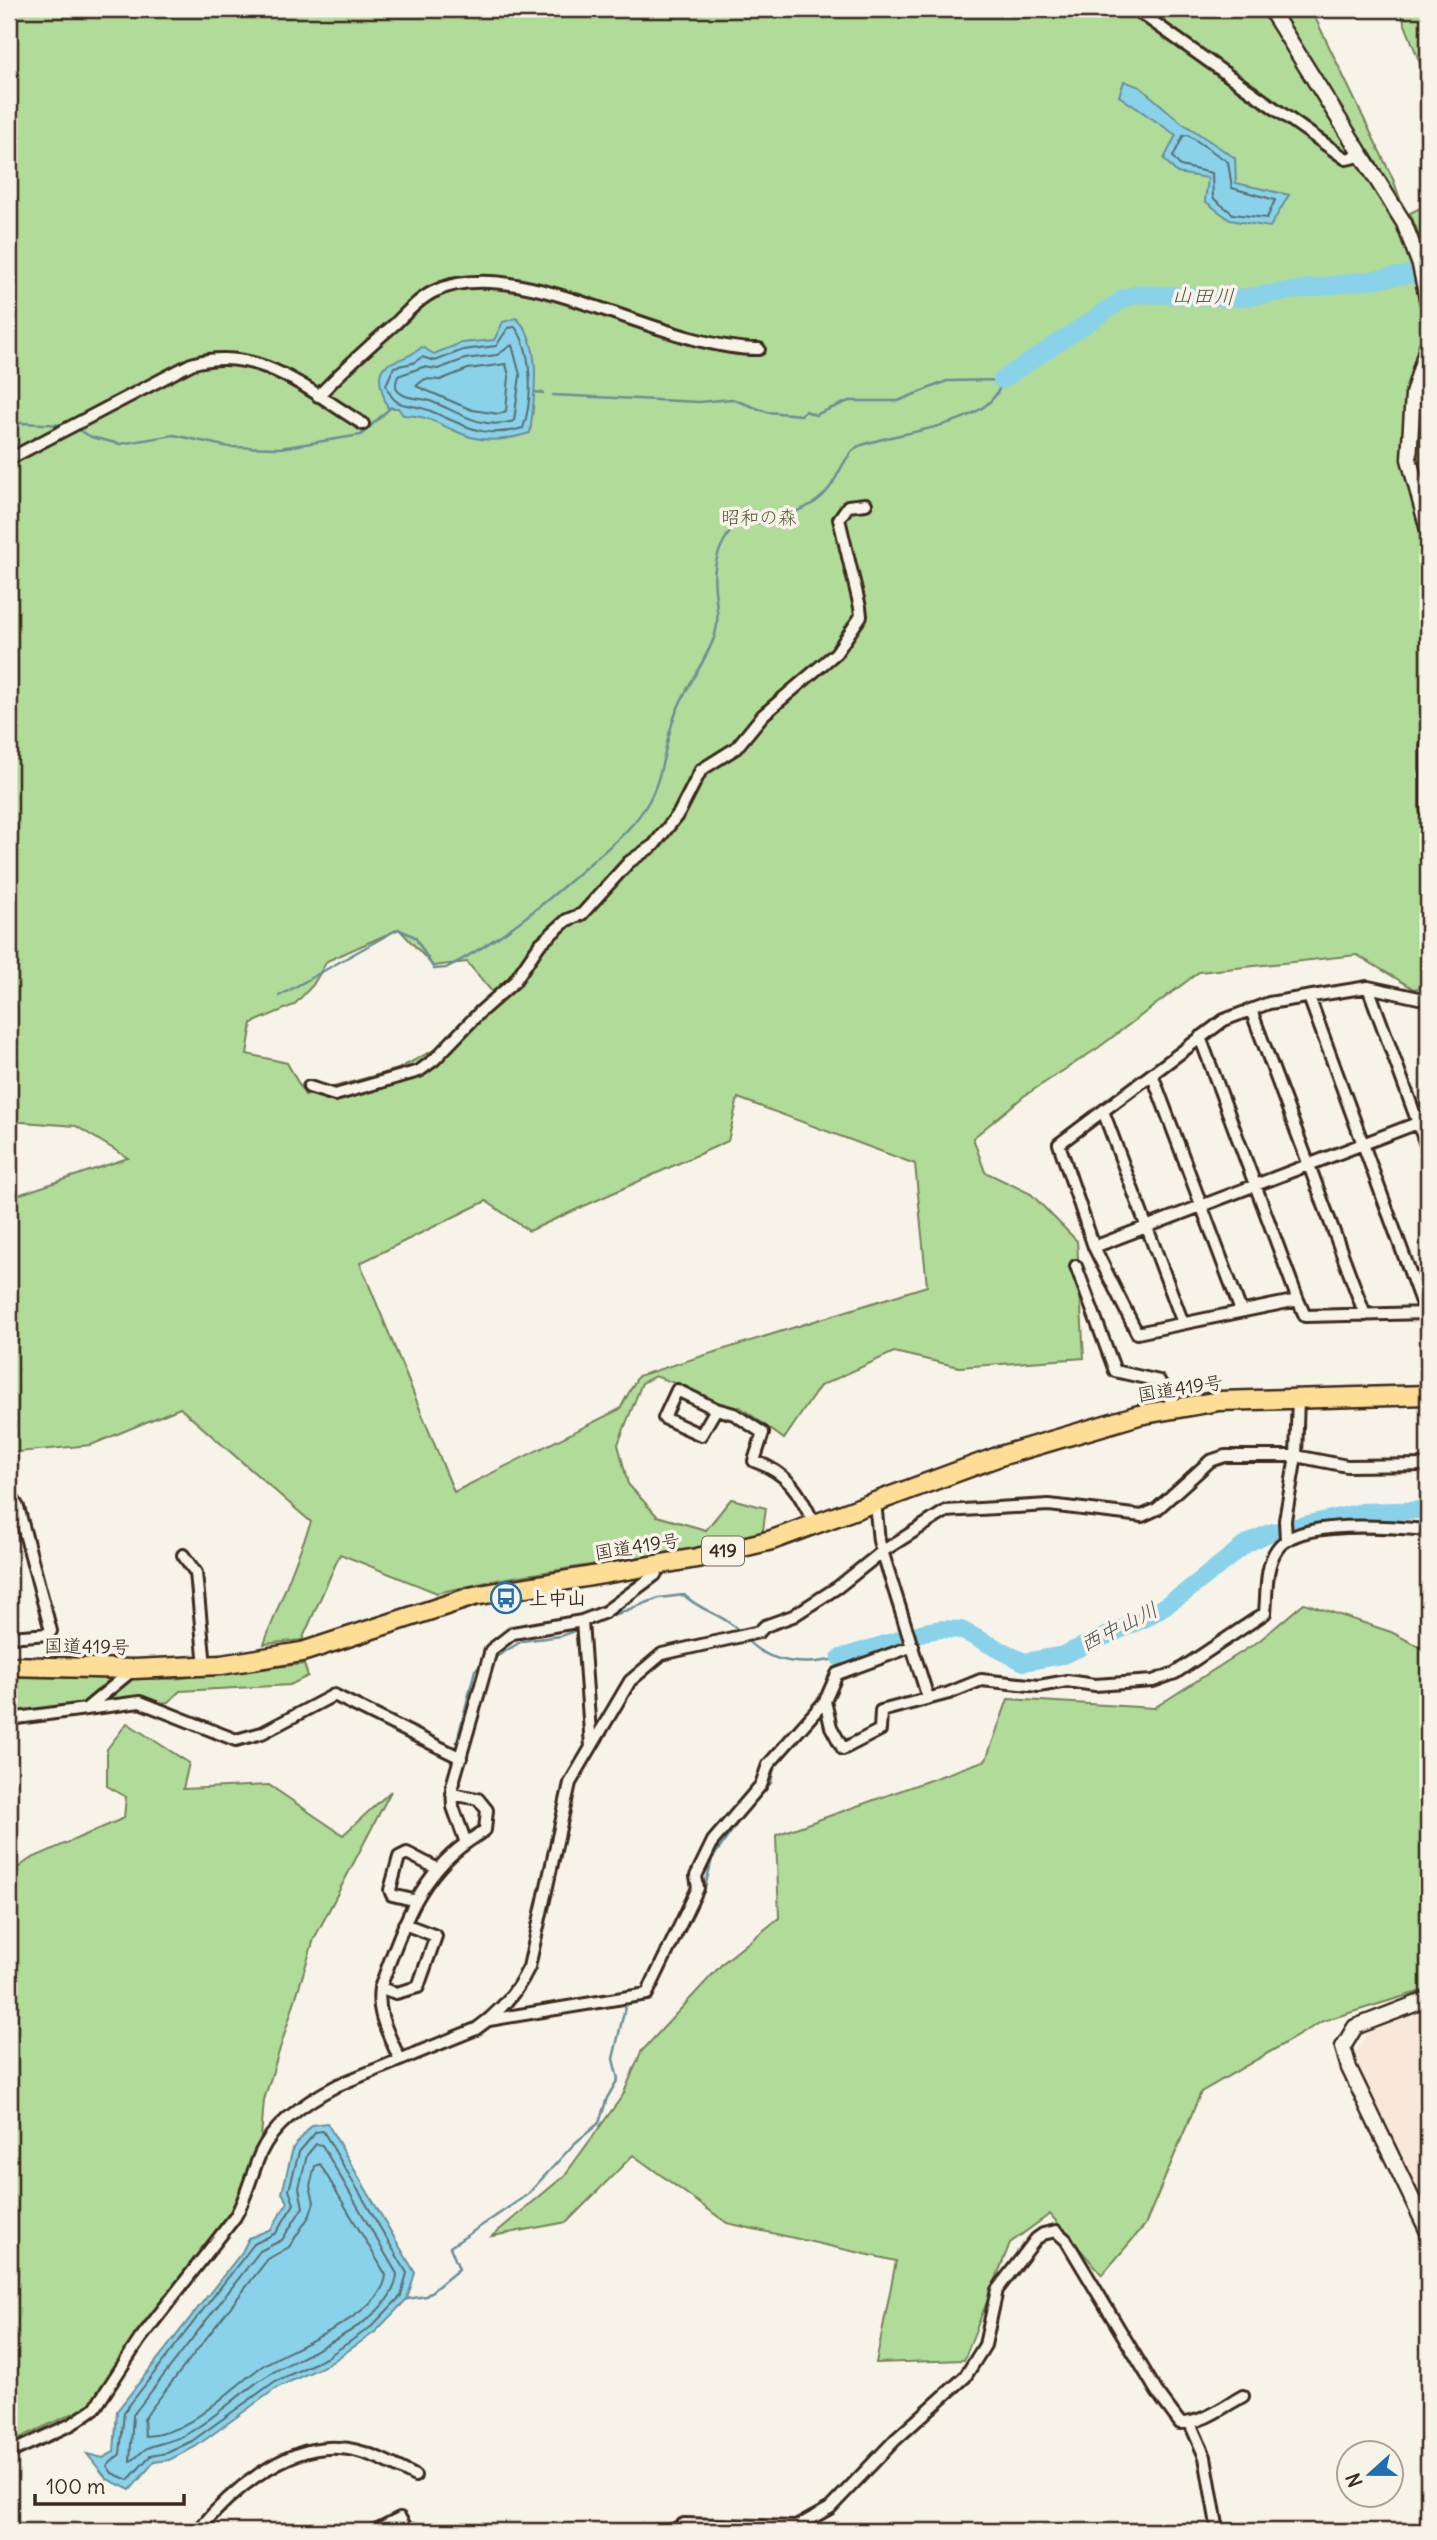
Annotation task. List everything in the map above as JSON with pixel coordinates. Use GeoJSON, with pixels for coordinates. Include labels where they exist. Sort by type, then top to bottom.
{"type":"FeatureCollection","features":[{"type":"Feature","properties":{"kind":"highway","name":"国道419号"},"geometry":{"type":"LineString","coordinates":[[9,1666],[134,1669],[205,1666],[302,1651],[454,1601],[661,1564],[772,1539],[1046,1441],[1139,1415],[1219,1401],[1428,1395]]}},
{"type":"Feature","properties":{"kind":"street"},"geometry":{"type":"LineString","coordinates":[[1135,9],[1346,159],[1360,156]]}},
{"type":"Feature","properties":{"kind":"street"},"geometry":{"type":"LineString","coordinates":[[1270,9],[1404,223],[1420,265],[1428,303]]}},
{"type":"Feature","properties":{"kind":"street"},"geometry":{"type":"LineString","coordinates":[[318,396],[352,361],[426,296],[466,282],[508,281],[704,343],[759,349]]}},
{"type":"Feature","properties":{"kind":"street"},"geometry":{"type":"LineString","coordinates":[[1428,344],[1413,394],[1409,459],[1428,530]]}},
{"type":"Feature","properties":{"kind":"street"},"geometry":{"type":"LineString","coordinates":[[9,459],[191,364],[212,357],[250,359],[363,424]]}},
{"type":"Feature","properties":{"kind":"street"},"geometry":{"type":"LineString","coordinates":[[309,1087],[335,1095],[419,1071],[514,982],[540,944],[567,920],[582,914],[629,862],[654,845],[679,813],[701,770],[736,748],[751,727],[836,653],[854,629],[861,616],[839,519],[848,506],[866,505]]}},
{"type":"Feature","properties":{"kind":"street"},"geometry":{"type":"LineString","coordinates":[[1428,745],[1428,809]]}},
{"type":"Feature","properties":{"kind":"street"},"geometry":{"type":"LineString","coordinates":[[1368,987],[1423,1122],[1428,1150]]}},
{"type":"Feature","properties":{"kind":"street"},"geometry":{"type":"LineString","coordinates":[[1298,1300],[1137,1333],[1094,1247],[1059,1144],[1224,1020],[1269,1003],[1368,987],[1428,1000]]}},
{"type":"Feature","properties":{"kind":"street"},"geometry":{"type":"LineString","coordinates":[[1200,1037],[1306,1316],[1427,1313],[1309,997]]}},
{"type":"Feature","properties":{"kind":"street"},"geometry":{"type":"LineString","coordinates":[[1251,1010],[1365,1315]]}},
{"type":"Feature","properties":{"kind":"street"},"geometry":{"type":"LineString","coordinates":[[1152,1074],[1241,1311]]}},
{"type":"Feature","properties":{"kind":"street"},"geometry":{"type":"LineString","coordinates":[[1103,1111],[1183,1323]]}},
{"type":"Feature","properties":{"kind":"street"},"geometry":{"type":"LineString","coordinates":[[1094,1247],[1423,1122]]}},
{"type":"Feature","properties":{"kind":"street"},"geometry":{"type":"LineString","coordinates":[[1076,1266],[1115,1371],[1159,1381],[1177,1410]]}},
{"type":"Feature","properties":{"kind":"street"},"geometry":{"type":"LineString","coordinates":[[716,1409],[701,1435],[664,1418],[677,1390],[716,1409],[734,1414],[763,1433],[754,1461],[779,1470],[806,1505],[814,1524]]}},
{"type":"Feature","properties":{"kind":"street"},"geometry":{"type":"LineString","coordinates":[[1286,1538],[1285,1520],[1296,1457],[1298,1398]]}},
{"type":"Feature","properties":{"kind":"street"},"geometry":{"type":"LineString","coordinates":[[9,2453],[72,2424],[95,2408],[140,2339],[244,2203],[268,2138],[317,2096],[399,2058],[476,2029],[489,2020],[520,1986],[529,1967],[570,1783],[630,1681],[654,1658],[672,1651],[759,1632],[765,1626],[793,1616],[838,1587],[883,1551],[946,1511],[1049,1504],[1142,1516],[1157,1509],[1210,1461],[1225,1456],[1296,1457],[1348,1466],[1428,1465]]}},
{"type":"Feature","properties":{"kind":"street"},"geometry":{"type":"LineString","coordinates":[[9,1493],[18,1507],[51,1631],[49,1634],[9,1637]]}},
{"type":"Feature","properties":{"kind":"street"},"geometry":{"type":"LineString","coordinates":[[875,1502],[879,1541],[929,1698]]}},
{"type":"Feature","properties":{"kind":"street"},"geometry":{"type":"LineString","coordinates":[[825,1702],[831,1727],[843,1749],[880,1730],[881,1711],[981,1680],[1039,1686],[1067,1681],[1136,1685],[1175,1673],[1265,1613],[1270,1565],[1276,1550],[1286,1538],[1322,1528],[1428,1530]]}},
{"type":"Feature","properties":{"kind":"street"},"geometry":{"type":"LineString","coordinates":[[183,1555],[196,1573],[205,1666]]}},
{"type":"Feature","properties":{"kind":"street"},"geometry":{"type":"LineString","coordinates":[[466,1843],[453,1807],[454,1771],[461,1758],[491,1650],[513,1633],[582,1621],[627,1598],[655,1575],[661,1564]]}},
{"type":"Feature","properties":{"kind":"street"},"geometry":{"type":"LineString","coordinates":[[582,1621],[591,1746]]}},
{"type":"Feature","properties":{"kind":"street"},"geometry":{"type":"LineString","coordinates":[[489,2020],[647,1994],[698,1888],[696,1876],[713,1841],[761,1785],[768,1765],[825,1702],[836,1674],[912,1644]]}},
{"type":"Feature","properties":{"kind":"street"},"geometry":{"type":"LineString","coordinates":[[86,1709],[134,1669]]}},
{"type":"Feature","properties":{"kind":"street"},"geometry":{"type":"LineString","coordinates":[[9,1719],[139,1702],[236,1740],[262,1732],[334,1695],[461,1758]]}},
{"type":"Feature","properties":{"kind":"street"},"geometry":{"type":"LineString","coordinates":[[399,2058],[381,2016],[378,2001],[380,1988],[413,1900],[436,1868],[485,1830],[487,1810],[478,1799],[452,1794]]}},
{"type":"Feature","properties":{"kind":"street"},"geometry":{"type":"LineString","coordinates":[[413,1900],[392,1895],[390,1890],[399,1857],[407,1853],[436,1868]]}},
{"type":"Feature","properties":{"kind":"street"},"geometry":{"type":"LineString","coordinates":[[380,1988],[396,1993],[418,1987],[436,1936],[404,1924]]}},
{"type":"Feature","properties":{"kind":"street"},"geometry":{"type":"LineString","coordinates":[[1428,2000],[1355,2027],[1343,2047],[1349,2068],[1428,2232]]}},
{"type":"Feature","properties":{"kind":"street"},"geometry":{"type":"LineString","coordinates":[[672,2531],[684,2524],[796,2527],[830,2508],[895,2440],[965,2378],[985,2345],[996,2290],[1037,2239],[1050,2231],[1056,2231],[1066,2240],[1170,2414],[1180,2423],[1190,2423],[1243,2396]]}},
{"type":"Feature","properties":{"kind":"street"},"geometry":{"type":"LineString","coordinates":[[1190,2423],[1205,2457],[1219,2531]]}},
{"type":"Feature","properties":{"kind":"street"},"geometry":{"type":"LineString","coordinates":[[198,2531],[221,2506],[271,2468],[320,2448],[341,2448],[358,2452],[415,2476]]}},
{"type":"Feature","properties":{"kind":"street"},"geometry":{"type":"LineString","coordinates":[[374,2531],[400,2518],[408,2531]]}},
{"type":"Feature","properties":{"kind":"shaded area"},"geometry":{"type":"Polygon","coordinates":[[[1428,2010],[1428,2213],[1361,2074],[1355,2054],[1368,2032],[1428,2010]]]}},
{"type":"Feature","properties":{"kind":"green space","name":"昭和の森"},"geometry":{"type":"Polygon","coordinates":[[[9,9],[1311,9],[1393,179],[1428,279],[1428,985],[1414,989],[1357,955],[1199,972],[1098,1048],[1024,1096],[973,1138],[985,1172],[1031,1194],[1077,1241],[1084,1358],[959,1367],[894,1352],[820,1386],[784,1439],[740,1407],[724,1408],[688,1388],[655,1376],[642,1383],[618,1444],[628,1484],[657,1516],[706,1530],[731,1499],[766,1508],[762,1538],[501,1579],[437,1593],[340,1554],[302,1640],[264,1644],[311,1522],[180,1408],[91,1445],[9,1453],[9,1198],[128,1158],[76,1126],[9,1121],[9,9]],[[399,929],[327,961],[313,985],[294,1005],[252,1023],[247,1054],[287,1063],[305,1095],[398,1069],[451,1041],[494,994],[467,962],[433,966],[399,929]],[[738,1098],[728,1141],[529,1231],[486,1201],[360,1263],[454,1492],[620,1409],[638,1376],[927,1286],[915,1164],[738,1098]]]}},
{"type":"Feature","properties":{"kind":"green space"},"geometry":{"type":"Polygon","coordinates":[[[1399,9],[1428,9],[1428,93],[1423,71],[1399,9]]]}},
{"type":"Feature","properties":{"kind":"green space"},"geometry":{"type":"Polygon","coordinates":[[[1428,204],[1428,257],[1410,213],[1428,204]]]}},
{"type":"Feature","properties":{"kind":"green space"},"geometry":{"type":"Polygon","coordinates":[[[1304,1603],[1391,1632],[1428,1651],[1428,1989],[1323,2021],[1201,2092],[1145,2225],[1102,2275],[1050,2214],[1010,2243],[964,2360],[876,2363],[896,2261],[727,2223],[633,2155],[567,2222],[492,2236],[564,2176],[623,2095],[641,2052],[724,1962],[779,1918],[776,1835],[986,1760],[1008,1699],[1154,1708],[1259,1641],[1304,1603]]]}},
{"type":"Feature","properties":{"kind":"green space"},"geometry":{"type":"Polygon","coordinates":[[[304,1664],[308,1676],[290,1685],[180,1691],[168,1702],[9,1724],[9,1677],[172,1679],[304,1664]]]}},
{"type":"Feature","properties":{"kind":"green space"},"geometry":{"type":"Polygon","coordinates":[[[127,1723],[189,1763],[183,1789],[269,1785],[343,1835],[391,1791],[314,1939],[264,2100],[261,2138],[240,2202],[87,2407],[9,2443],[9,1874],[30,1859],[124,1818],[126,1797],[107,1786],[107,1749],[127,1723]]]}},
{"type":"Feature","properties":{"kind":"water"},"geometry":{"type":"Polygon","coordinates":[[[1124,81],[1140,87],[1181,122],[1235,158],[1236,183],[1289,195],[1270,227],[1230,220],[1205,201],[1208,178],[1177,173],[1164,159],[1176,135],[1119,96],[1124,81]]]}},
{"type":"Feature","properties":{"kind":"water"},"geometry":{"type":"Polygon","coordinates":[[[516,318],[525,329],[534,356],[535,389],[530,433],[504,439],[478,439],[426,418],[403,415],[398,408],[388,408],[380,378],[387,365],[422,347],[434,354],[461,343],[494,340],[503,322],[516,318]]]}},
{"type":"Feature","properties":{"kind":"water"},"geometry":{"type":"Polygon","coordinates":[[[327,2123],[415,2273],[407,2299],[375,2332],[329,2364],[278,2387],[195,2447],[169,2460],[154,2462],[130,2490],[107,2479],[87,2454],[103,2458],[114,2452],[117,2411],[242,2252],[249,2238],[271,2229],[288,2202],[282,2193],[293,2148],[312,2125],[327,2123]]]}},
{"type":"Feature","properties":{"kind":"waterway","name":"山田川"},"geometry":{"type":"LineString","coordinates":[[1002,380],[1125,298],[1138,294],[1240,298],[1428,272]]}},
{"type":"Feature","properties":{"kind":"waterway"},"geometry":{"type":"LineString","coordinates":[[553,395],[699,402],[732,399],[767,412],[801,415],[806,411],[815,415],[849,401],[898,401],[947,381],[1002,380]]}},
{"type":"Feature","properties":{"kind":"waterway"},"geometry":{"type":"LineString","coordinates":[[279,996],[398,929],[415,937],[434,969],[446,968],[502,934],[613,844],[649,801],[661,769],[675,715],[715,635],[715,567],[724,541],[734,527],[744,523],[768,521],[812,504],[827,491],[857,447],[941,426],[962,418],[981,409],[995,396],[1002,380]]}},
{"type":"Feature","properties":{"kind":"waterway"},"geometry":{"type":"LineString","coordinates":[[535,392],[543,393]]}},
{"type":"Feature","properties":{"kind":"waterway"},"geometry":{"type":"LineString","coordinates":[[77,429],[91,437],[120,444],[174,435],[229,447],[280,448],[361,435],[391,407]]}},
{"type":"Feature","properties":{"kind":"waterway"},"geometry":{"type":"LineString","coordinates":[[9,426],[21,423],[67,425]]}},
{"type":"Feature","properties":{"kind":"waterway","name":"西中山川"},"geometry":{"type":"LineString","coordinates":[[840,1658],[941,1629],[961,1630],[1024,1662],[1063,1655],[1146,1618],[1183,1594],[1246,1544],[1269,1533],[1362,1512],[1428,1510]]}},
{"type":"Feature","properties":{"kind":"waterway"},"geometry":{"type":"LineString","coordinates":[[585,1626],[659,1598],[684,1595],[740,1632]]}},
{"type":"Feature","properties":{"kind":"waterway"},"geometry":{"type":"LineString","coordinates":[[491,1660],[522,1641],[561,1636],[579,1629]]}},
{"type":"Feature","properties":{"kind":"waterway"},"geometry":{"type":"LineString","coordinates":[[746,1639],[755,1648],[777,1659],[815,1662],[840,1658],[842,1668]]}},
{"type":"Feature","properties":{"kind":"waterway"},"geometry":{"type":"LineString","coordinates":[[457,1741],[475,1670],[483,1665]]}},
{"type":"Feature","properties":{"kind":"waterway"},"geometry":{"type":"LineString","coordinates":[[831,1700],[844,1675]]}},
{"type":"Feature","properties":{"kind":"waterway"},"geometry":{"type":"LineString","coordinates":[[759,1795],[771,1783],[774,1765]]}},
{"type":"Feature","properties":{"kind":"waterway"},"geometry":{"type":"LineString","coordinates":[[671,1956],[705,1887],[712,1859],[746,1811]]}},
{"type":"Feature","properties":{"kind":"waterway"},"geometry":{"type":"LineString","coordinates":[[407,2299],[426,2296],[459,2269],[450,2247],[527,2195],[575,2143],[599,2123],[607,2098],[618,2079],[613,2059],[626,2003],[635,2001]]}},
{"type":"Feature","properties":{"kind":"place","name":"上中山"},"geometry":{"type":"Point","coordinates":[506,1598]}}]}
